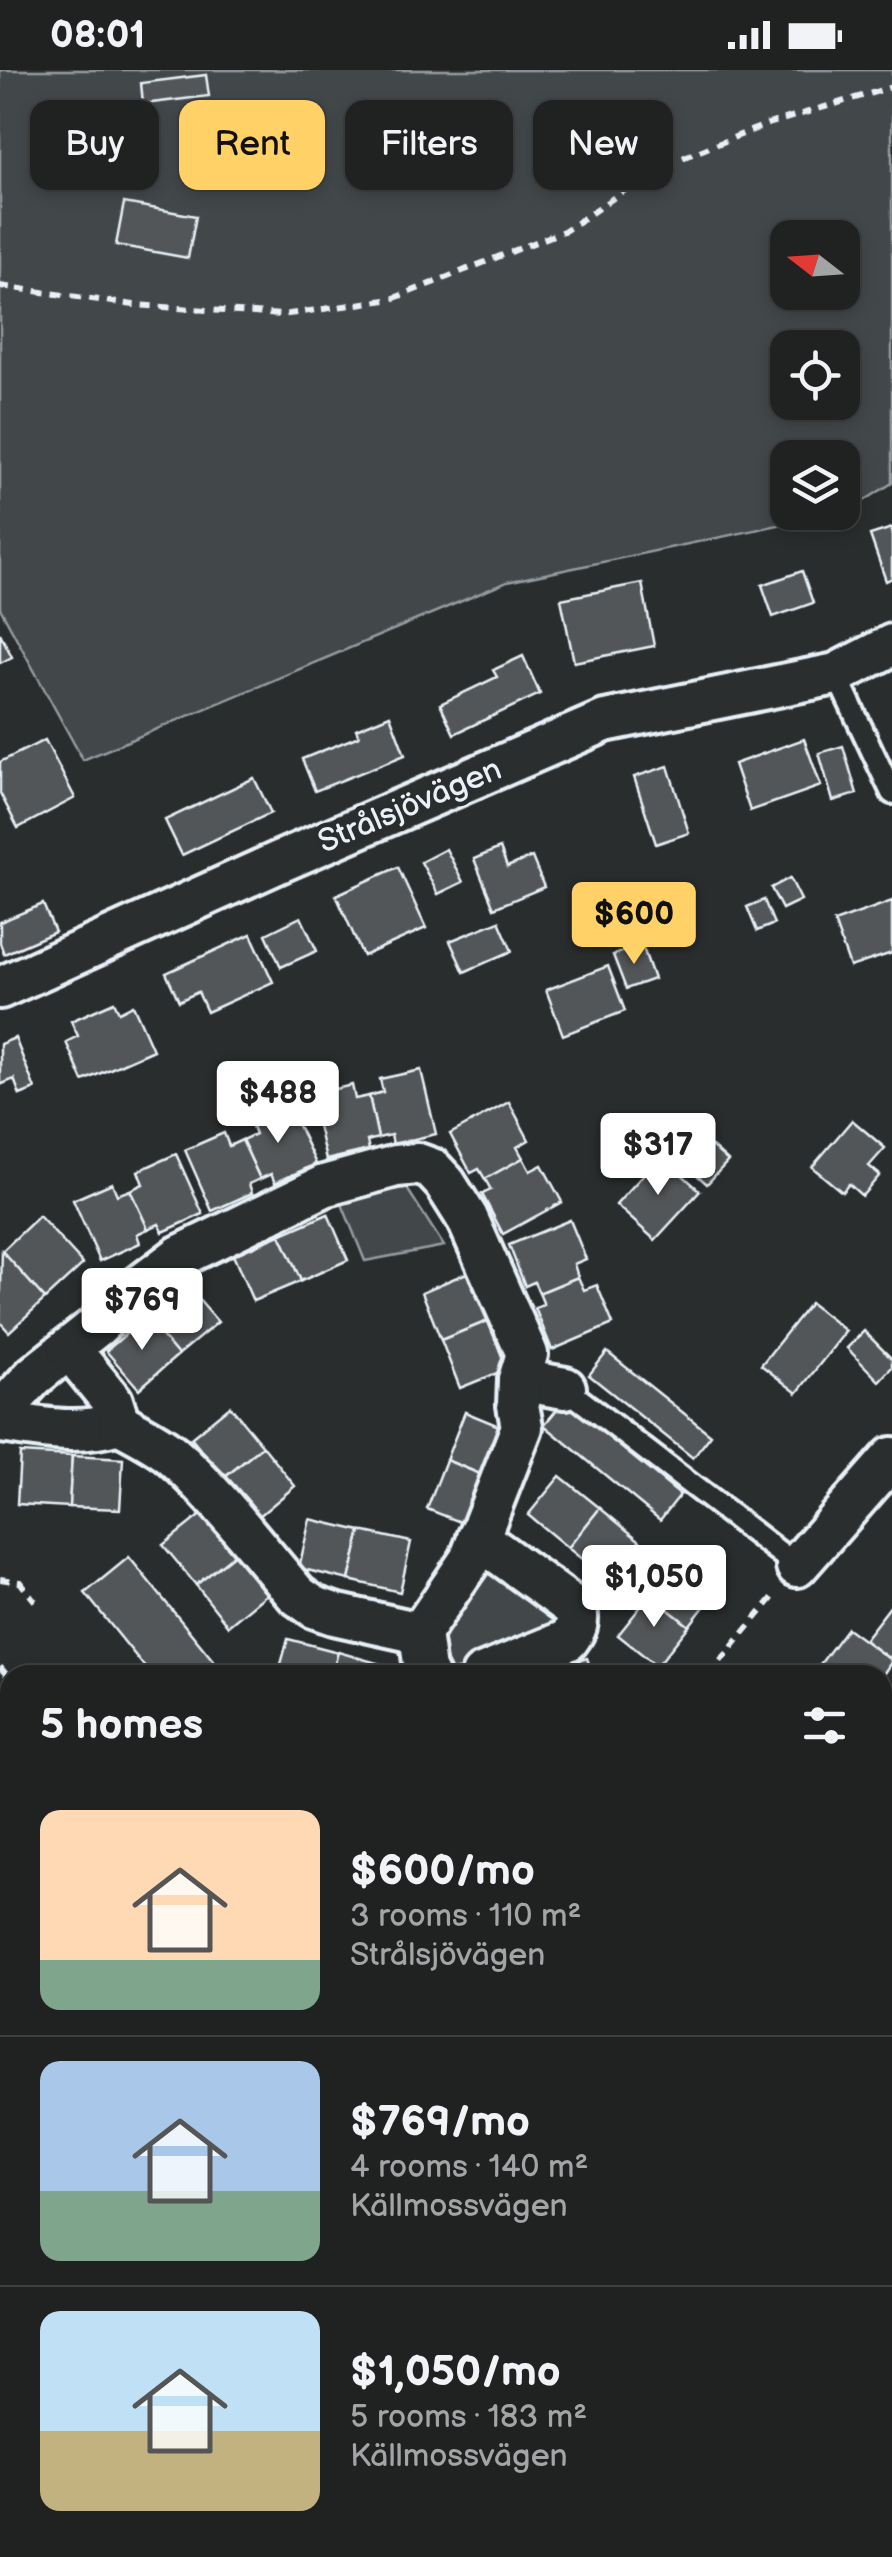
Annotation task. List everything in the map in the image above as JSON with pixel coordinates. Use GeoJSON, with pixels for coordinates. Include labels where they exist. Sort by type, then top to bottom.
{"type":"FeatureCollection","features":[{"type":"Feature","properties":{"kind":"street","name":"Strålsjövägen"},"geometry":{"type":"LineString","coordinates":[[0,988],[605,721],[836,674],[892,644]]}},
{"type":"Feature","properties":{"kind":"street"},"geometry":{"type":"LineString","coordinates":[[0,1413],[34,1376],[180,1256],[324,1186],[396,1166],[418,1164],[432,1169],[467,1218],[526,1354],[519,1380],[522,1427],[470,1560],[420,1634],[424,1665]]}},
{"type":"Feature","properties":{"kind":"street"},"geometry":{"type":"LineString","coordinates":[[69,1348],[112,1402],[119,1423]]}},
{"type":"Feature","properties":{"kind":"street"},"geometry":{"type":"LineString","coordinates":[[519,1380],[565,1388]]}},
{"type":"Feature","properties":{"kind":"street"},"geometry":{"type":"LineString","coordinates":[[0,1422],[76,1432],[119,1423],[172,1456],[296,1595],[314,1607],[420,1634]]}},
{"type":"Feature","properties":{"kind":"street"},"geometry":{"type":"LineString","coordinates":[[797,1566],[892,1458]]}},
{"type":"Feature","properties":{"kind":"street"},"geometry":{"type":"LineString","coordinates":[[478,1538],[576,1609],[576,1628],[568,1640],[507,1665]]}},
{"type":"Feature","properties":{"kind":"lane"},"geometry":{"type":"LineString","coordinates":[[836,674],[892,793]]}},
{"type":"Feature","properties":{"kind":"lane"},"geometry":{"type":"LineString","coordinates":[[565,1388],[797,1566]]}},
{"type":"Feature","properties":{"kind":"path"},"geometry":{"type":"LineString","coordinates":[[0,286],[134,305],[282,315],[392,299],[566,230],[660,167],[768,124],[892,87]]}},
{"type":"Feature","properties":{"kind":"path"},"geometry":{"type":"LineString","coordinates":[[717,1665],[797,1566]]}},
{"type":"Feature","properties":{"kind":"path"},"geometry":{"type":"LineString","coordinates":[[0,1580],[20,1582],[35,1601]]}},
{"type":"Feature","properties":{"kind":"shaded area"},"geometry":{"type":"Polygon","coordinates":[[[0,70],[892,70],[892,483],[860,503],[860,440],[770,440],[770,527],[507,582],[83,760],[0,608],[0,70]]]}},
{"type":"Feature","properties":{"kind":"shaded area"},"geometry":{"type":"Polygon","coordinates":[[[406,1187],[444,1246],[365,1261],[340,1199],[406,1187]]]}},
{"type":"Feature","properties":{"kind":"shaded area"},"geometry":{"type":"Polygon","coordinates":[[[485,1569],[499,1569],[551,1613],[556,1625],[472,1665],[448,1665],[435,1642],[485,1569]]]}},
{"type":"Feature","properties":{"kind":"building"},"geometry":{"type":"Polygon","coordinates":[[[206,75],[209,96],[159,102],[143,100],[141,83],[206,75]]]}},
{"type":"Feature","properties":{"kind":"building"},"geometry":{"type":"Polygon","coordinates":[[[124,203],[196,216],[188,258],[116,245],[124,203]]]}},
{"type":"Feature","properties":{"kind":"building"},"geometry":{"type":"Polygon","coordinates":[[[892,528],[892,578],[886,581],[870,535],[892,528]]]}},
{"type":"Feature","properties":{"kind":"building"},"geometry":{"type":"Polygon","coordinates":[[[802,571],[813,603],[773,617],[762,585],[802,571]]]}},
{"type":"Feature","properties":{"kind":"building"},"geometry":{"type":"Polygon","coordinates":[[[642,583],[654,646],[574,662],[561,599],[642,583]]]}},
{"type":"Feature","properties":{"kind":"building"},"geometry":{"type":"Polygon","coordinates":[[[0,633],[12,657],[0,663],[0,633]]]}},
{"type":"Feature","properties":{"kind":"building"},"geometry":{"type":"Polygon","coordinates":[[[523,656],[540,694],[454,734],[440,704],[497,677],[493,670],[523,656]]]}},
{"type":"Feature","properties":{"kind":"building"},"geometry":{"type":"Polygon","coordinates":[[[390,715],[405,755],[315,791],[302,759],[359,736],[356,729],[390,715]]]}},
{"type":"Feature","properties":{"kind":"building"},"geometry":{"type":"Polygon","coordinates":[[[804,739],[821,786],[750,811],[734,764],[804,739]]]}},
{"type":"Feature","properties":{"kind":"building"},"geometry":{"type":"Polygon","coordinates":[[[45,740],[75,798],[18,828],[0,793],[0,762],[45,740]]]}},
{"type":"Feature","properties":{"kind":"building"},"geometry":{"type":"Polygon","coordinates":[[[843,746],[857,794],[833,801],[819,753],[843,746]]]}},
{"type":"Feature","properties":{"kind":"building"},"geometry":{"type":"Polygon","coordinates":[[[668,766],[689,833],[656,844],[634,777],[668,766]]]}},
{"type":"Feature","properties":{"kind":"building"},"geometry":{"type":"Polygon","coordinates":[[[254,778],[271,813],[182,855],[165,820],[254,778]]]}},
{"type":"Feature","properties":{"kind":"building"},"geometry":{"type":"Polygon","coordinates":[[[500,848],[507,867],[532,857],[544,887],[494,908],[474,859],[500,848]]]}},
{"type":"Feature","properties":{"kind":"building"},"geometry":{"type":"Polygon","coordinates":[[[446,849],[463,882],[438,894],[421,862],[446,849]]]}},
{"type":"Feature","properties":{"kind":"building"},"geometry":{"type":"Polygon","coordinates":[[[398,867],[426,928],[363,956],[336,895],[398,867]]]}},
{"type":"Feature","properties":{"kind":"building"},"geometry":{"type":"Polygon","coordinates":[[[790,878],[801,900],[782,909],[771,888],[790,878]]]}},
{"type":"Feature","properties":{"kind":"building"},"geometry":{"type":"Polygon","coordinates":[[[764,900],[774,924],[757,931],[747,907],[764,900]]]}},
{"type":"Feature","properties":{"kind":"building"},"geometry":{"type":"Polygon","coordinates":[[[892,901],[892,953],[850,967],[834,922],[892,901]]]}},
{"type":"Feature","properties":{"kind":"building"},"geometry":{"type":"Polygon","coordinates":[[[43,904],[55,932],[4,954],[0,922],[43,904]]]}},
{"type":"Feature","properties":{"kind":"building"},"geometry":{"type":"Polygon","coordinates":[[[301,917],[317,951],[281,967],[266,934],[301,917]]]}},
{"type":"Feature","properties":{"kind":"building"},"geometry":{"type":"Polygon","coordinates":[[[499,921],[512,951],[464,972],[450,941],[499,921]]]}},
{"type":"Feature","properties":{"kind":"building"},"geometry":{"type":"Polygon","coordinates":[[[251,934],[273,982],[207,1012],[198,992],[179,1001],[166,973],[251,934]]]}},
{"type":"Feature","properties":{"kind":"building"},"geometry":{"type":"Polygon","coordinates":[[[642,945],[654,979],[626,989],[613,955],[642,945]]]}},
{"type":"Feature","properties":{"kind":"building"},"geometry":{"type":"Polygon","coordinates":[[[608,966],[625,1011],[563,1035],[546,990],[608,966]]]}},
{"type":"Feature","properties":{"kind":"building"},"geometry":{"type":"Polygon","coordinates":[[[114,1002],[119,1012],[133,1005],[153,1050],[83,1081],[66,1042],[78,1036],[71,1021],[114,1002]]]}},
{"type":"Feature","properties":{"kind":"building"},"geometry":{"type":"Polygon","coordinates":[[[15,1038],[35,1089],[20,1095],[14,1079],[0,1085],[0,1044],[15,1038]]]}},
{"type":"Feature","properties":{"kind":"building"},"geometry":{"type":"Polygon","coordinates":[[[421,1070],[436,1134],[393,1144],[391,1135],[378,1138],[369,1096],[383,1092],[380,1079],[421,1070]]]}},
{"type":"Feature","properties":{"kind":"building"},"geometry":{"type":"Polygon","coordinates":[[[352,1085],[355,1099],[369,1096],[378,1138],[367,1141],[369,1150],[326,1160],[311,1095],[352,1085]]]}},
{"type":"Feature","properties":{"kind":"building"},"geometry":{"type":"Polygon","coordinates":[[[509,1102],[529,1140],[517,1147],[523,1158],[485,1179],[479,1169],[471,1173],[450,1134],[509,1102]]]}},
{"type":"Feature","properties":{"kind":"building"},"geometry":{"type":"Polygon","coordinates":[[[288,1104],[316,1164],[275,1183],[271,1174],[260,1179],[242,1140],[255,1134],[250,1121],[288,1104]]]}},
{"type":"Feature","properties":{"kind":"building"},"geometry":{"type":"Polygon","coordinates":[[[852,1120],[885,1148],[869,1166],[880,1175],[862,1196],[849,1184],[842,1192],[812,1167],[852,1120]]]}},
{"type":"Feature","properties":{"kind":"building"},"geometry":{"type":"Polygon","coordinates":[[[692,1129],[728,1161],[707,1184],[671,1152],[692,1129]]]}},
{"type":"Feature","properties":{"kind":"building"},"geometry":{"type":"Polygon","coordinates":[[[224,1133],[229,1146],[242,1140],[260,1179],[249,1184],[252,1193],[212,1211],[185,1150],[224,1133]]]}},
{"type":"Feature","properties":{"kind":"building"},"geometry":{"type":"Polygon","coordinates":[[[176,1154],[203,1214],[163,1232],[159,1224],[148,1229],[130,1190],[143,1184],[138,1171],[176,1154]]]}},
{"type":"Feature","properties":{"kind":"building"},"geometry":{"type":"Polygon","coordinates":[[[661,1155],[700,1191],[655,1240],[616,1205],[661,1155]]]}},
{"type":"Feature","properties":{"kind":"building"},"geometry":{"type":"Polygon","coordinates":[[[523,1158],[530,1171],[542,1165],[562,1202],[503,1234],[482,1194],[491,1190],[485,1179],[523,1158]]]}},
{"type":"Feature","properties":{"kind":"building"},"geometry":{"type":"Polygon","coordinates":[[[112,1183],[117,1195],[130,1190],[148,1229],[137,1234],[140,1243],[100,1261],[73,1200],[112,1183]]]}},
{"type":"Feature","properties":{"kind":"building"},"geometry":{"type":"Polygon","coordinates":[[[328,1214],[348,1260],[301,1281],[280,1235],[328,1214]]]}},
{"type":"Feature","properties":{"kind":"building"},"geometry":{"type":"Polygon","coordinates":[[[39,1216],[83,1264],[45,1299],[2,1251],[39,1216]]]}},
{"type":"Feature","properties":{"kind":"building"},"geometry":{"type":"Polygon","coordinates":[[[570,1220],[586,1259],[574,1264],[578,1277],[539,1293],[534,1282],[525,1286],[509,1245],[570,1220]]]}},
{"type":"Feature","properties":{"kind":"building"},"geometry":{"type":"Polygon","coordinates":[[[280,1235],[301,1281],[253,1301],[233,1255],[280,1235]]]}},
{"type":"Feature","properties":{"kind":"building"},"geometry":{"type":"Polygon","coordinates":[[[2,1251],[45,1299],[9,1332],[0,1322],[2,1251]]]}},
{"type":"Feature","properties":{"kind":"building"},"geometry":{"type":"Polygon","coordinates":[[[469,1272],[488,1321],[441,1340],[422,1292],[469,1272]]]}},
{"type":"Feature","properties":{"kind":"building"},"geometry":{"type":"Polygon","coordinates":[[[578,1277],[584,1290],[597,1285],[613,1324],[552,1350],[535,1308],[544,1305],[539,1293],[578,1277]]]}},
{"type":"Feature","properties":{"kind":"building"},"geometry":{"type":"Polygon","coordinates":[[[185,1284],[218,1322],[178,1355],[146,1317],[185,1284]]]}},
{"type":"Feature","properties":{"kind":"building"},"geometry":{"type":"Polygon","coordinates":[[[810,1303],[846,1331],[797,1393],[761,1365],[810,1303]]]}},
{"type":"Feature","properties":{"kind":"building"},"geometry":{"type":"Polygon","coordinates":[[[146,1317],[178,1355],[139,1389],[106,1351],[146,1317]]]}},
{"type":"Feature","properties":{"kind":"building"},"geometry":{"type":"Polygon","coordinates":[[[488,1321],[507,1369],[460,1388],[441,1340],[488,1321]]]}},
{"type":"Feature","properties":{"kind":"building"},"geometry":{"type":"Polygon","coordinates":[[[864,1331],[892,1359],[892,1367],[879,1381],[847,1348],[864,1331]]]}},
{"type":"Feature","properties":{"kind":"building"},"geometry":{"type":"Polygon","coordinates":[[[607,1352],[711,1435],[693,1458],[589,1375],[607,1352]]]}},
{"type":"Feature","properties":{"kind":"building"},"geometry":{"type":"Polygon","coordinates":[[[564,1401],[680,1495],[660,1520],[544,1425],[564,1401]]]}},
{"type":"Feature","properties":{"kind":"building"},"geometry":{"type":"Polygon","coordinates":[[[230,1406],[263,1446],[224,1478],[191,1438],[230,1406]]]}},
{"type":"Feature","properties":{"kind":"building"},"geometry":{"type":"Polygon","coordinates":[[[465,1412],[511,1431],[492,1479],[446,1460],[465,1412]]]}},
{"type":"Feature","properties":{"kind":"building"},"geometry":{"type":"Polygon","coordinates":[[[263,1446],[295,1486],[257,1518],[224,1478],[263,1446]]]}},
{"type":"Feature","properties":{"kind":"building"},"geometry":{"type":"Polygon","coordinates":[[[20,1453],[72,1456],[69,1507],[17,1504],[20,1453]]]}},
{"type":"Feature","properties":{"kind":"building"},"geometry":{"type":"Polygon","coordinates":[[[72,1456],[123,1459],[120,1509],[69,1507],[72,1456]]]}},
{"type":"Feature","properties":{"kind":"building"},"geometry":{"type":"Polygon","coordinates":[[[446,1460],[492,1479],[473,1527],[427,1509],[446,1460]]]}},
{"type":"Feature","properties":{"kind":"building"},"geometry":{"type":"Polygon","coordinates":[[[560,1476],[600,1508],[568,1548],[528,1515],[560,1476]]]}},
{"type":"Feature","properties":{"kind":"building"},"geometry":{"type":"Polygon","coordinates":[[[600,1508],[640,1541],[608,1580],[568,1548],[600,1508]]]}},
{"type":"Feature","properties":{"kind":"building"},"geometry":{"type":"Polygon","coordinates":[[[203,1513],[235,1554],[196,1585],[163,1545],[203,1513]]]}},
{"type":"Feature","properties":{"kind":"building"},"geometry":{"type":"Polygon","coordinates":[[[310,1519],[361,1531],[349,1580],[299,1568],[310,1519]]]}},
{"type":"Feature","properties":{"kind":"building"},"geometry":{"type":"Polygon","coordinates":[[[361,1531],[411,1542],[400,1592],[349,1580],[361,1531]]]}},
{"type":"Feature","properties":{"kind":"building"},"geometry":{"type":"Polygon","coordinates":[[[235,1554],[267,1594],[228,1626],[196,1585],[235,1554]]]}},
{"type":"Feature","properties":{"kind":"building"},"geometry":{"type":"Polygon","coordinates":[[[682,1554],[721,1585],[689,1626],[650,1595],[682,1554]]]}},
{"type":"Feature","properties":{"kind":"building"},"geometry":{"type":"Polygon","coordinates":[[[129,1557],[217,1665],[143,1665],[85,1593],[129,1557]]]}},
{"type":"Feature","properties":{"kind":"building"},"geometry":{"type":"Polygon","coordinates":[[[650,1595],[689,1626],[658,1665],[618,1635],[650,1595]]]}},
{"type":"Feature","properties":{"kind":"building"},"geometry":{"type":"Polygon","coordinates":[[[892,1604],[892,1654],[888,1658],[864,1640],[892,1604]]]}},
{"type":"Feature","properties":{"kind":"building"},"geometry":{"type":"Polygon","coordinates":[[[847,1628],[892,1661],[889,1665],[819,1665],[847,1628]]]}},
{"type":"Feature","properties":{"kind":"building"},"geometry":{"type":"Polygon","coordinates":[[[288,1639],[338,1652],[335,1665],[281,1665],[288,1639]]]}},
{"type":"Feature","properties":{"kind":"building"},"geometry":{"type":"Polygon","coordinates":[[[338,1652],[384,1665],[335,1665],[338,1652]]]}},
{"type":"Feature","properties":{"kind":"building"},"geometry":{"type":"Polygon","coordinates":[[[587,1658],[589,1665],[567,1665],[587,1658]]]}}]}
